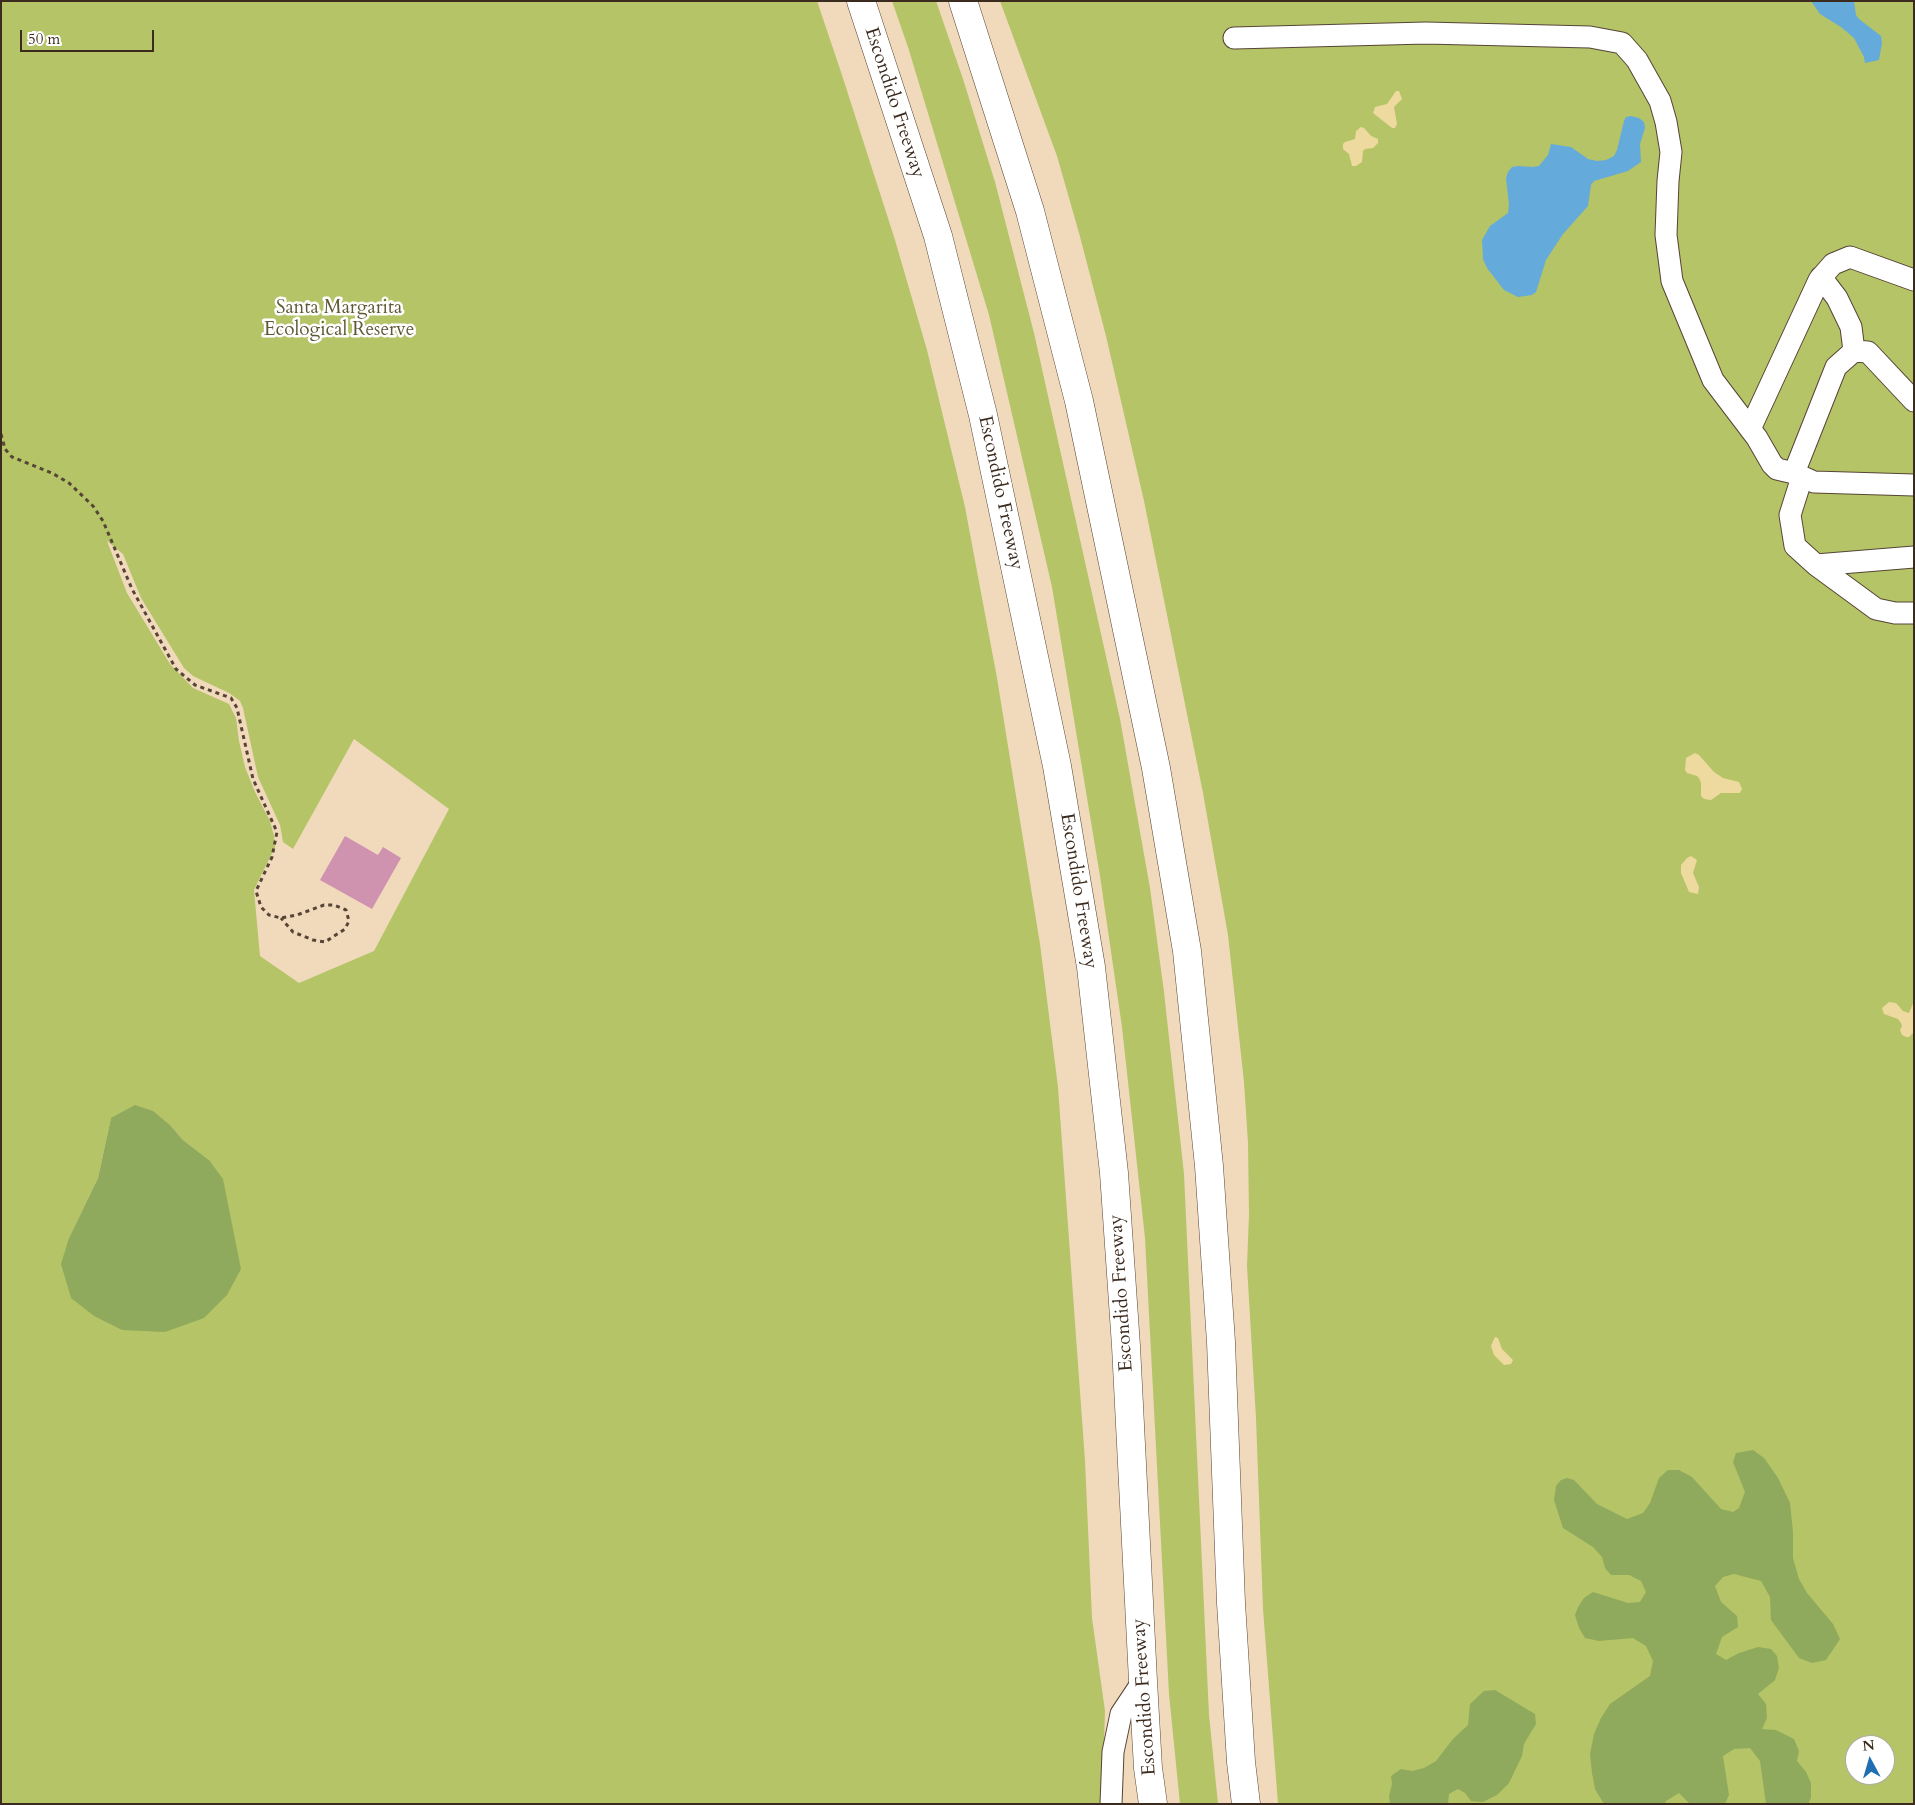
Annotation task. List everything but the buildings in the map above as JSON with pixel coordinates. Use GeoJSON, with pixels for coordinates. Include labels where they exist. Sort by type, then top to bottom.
{"type":"FeatureCollection","features":[{"type":"Feature","properties":{"kind":"highway","name":"Escondido Freeway"},"geometry":{"type":"LineString","coordinates":[[861,1],[938,236],[983,415],[1058,766],[1090,967],[1114,1173],[1126,1346],[1142,1681],[1148,1768],[1153,1804]]}},
{"type":"Feature","properties":{"kind":"highway"},"geometry":{"type":"LineString","coordinates":[[963,1],[1030,211],[1079,401],[1156,768],[1187,950],[1210,1176],[1221,1342],[1231,1603],[1241,1762],[1246,1804]]}},
{"type":"Feature","properties":{"kind":"lane"},"geometry":{"type":"LineString","coordinates":[[1234,38],[1436,33],[1590,37],[1622,43],[1637,60],[1660,101],[1666,122],[1671,152],[1666,235],[1672,281],[1713,380],[1777,469],[1814,482],[1914,485]]}},
{"type":"Feature","properties":{"kind":"lane"},"geometry":{"type":"LineString","coordinates":[[1750,429],[1821,277],[1833,264],[1850,257],[1914,280]]}},
{"type":"Feature","properties":{"kind":"lane"},"geometry":{"type":"LineString","coordinates":[[1821,277],[1837,298],[1851,327],[1854,351]]}},
{"type":"Feature","properties":{"kind":"lane"},"geometry":{"type":"LineString","coordinates":[[1914,401],[1868,352],[1854,351],[1836,367],[1798,475],[1790,516],[1795,546],[1816,566],[1876,609],[1896,613],[1914,613]]}},
{"type":"Feature","properties":{"kind":"lane"},"geometry":{"type":"LineString","coordinates":[[1816,566],[1914,557]]}},
{"type":"Feature","properties":{"kind":"lane"},"geometry":{"type":"LineString","coordinates":[[1111,1804],[1113,1752],[1121,1714],[1142,1681]]}},
{"type":"Feature","properties":{"kind":"path"},"geometry":{"type":"LineString","coordinates":[[1,434],[5,449],[12,457],[52,473],[69,483],[93,506],[103,521],[132,590],[176,669],[195,685],[231,698],[236,708],[253,778],[277,832],[272,857],[256,890],[261,907],[269,915],[281,918],[297,915],[324,905],[334,905],[346,910],[349,920],[345,929],[325,942],[313,940],[293,932],[281,918]]}},
{"type":"Feature","properties":{"kind":"green space","name":"Santa Margarita Ecological Reserve"},"geometry":{"type":"Polygon","coordinates":[[[1,1],[817,1],[895,240],[927,350],[965,507],[997,678],[1040,944],[1058,1087],[1085,1461],[1092,1618],[1105,1711],[1102,1804],[1,1804],[1,1]],[[107,541],[127,593],[170,664],[193,688],[229,704],[236,718],[245,767],[270,821],[274,836],[275,847],[254,890],[260,956],[299,983],[374,951],[449,809],[354,739],[293,849],[283,842],[280,825],[258,777],[240,701],[229,693],[193,676],[184,668],[141,598],[123,554],[107,541]],[[111,1118],[98,1178],[69,1238],[209,1160],[183,1140],[171,1126],[111,1118]]]}},
{"type":"Feature","properties":{"kind":"green space"},"geometry":{"type":"Polygon","coordinates":[[[892,1],[936,1],[963,79],[995,182],[1034,333],[1120,719],[1150,888],[1164,992],[1184,1174],[1209,1715],[1218,1804],[1180,1804],[1169,1694],[1145,1238],[1122,1027],[1100,876],[1052,587],[989,315],[908,47],[892,1]]]}},
{"type":"Feature","properties":{"kind":"green space"},"geometry":{"type":"Polygon","coordinates":[[[1000,1],[1914,1],[1914,1804],[1278,1804],[1263,1609],[1256,1418],[1247,1266],[1249,1215],[1248,1143],[1244,1082],[1228,935],[1203,793],[1144,501],[1106,336],[1057,156],[1000,1]]]}},
{"type":"Feature","properties":{"kind":"green space"},"geometry":{"type":"Polygon","coordinates":[[[135,1105],[153,1111],[171,1126],[183,1140],[209,1160],[223,1179],[241,1269],[227,1295],[204,1318],[165,1332],[122,1330],[94,1316],[71,1298],[61,1264],[69,1238],[98,1178],[111,1118],[135,1105]]]}},
{"type":"Feature","properties":{"kind":"green space"},"geometry":{"type":"Polygon","coordinates":[[[1753,1450],[1764,1458],[1778,1478],[1790,1503],[1793,1558],[1799,1579],[1807,1593],[1833,1624],[1840,1639],[1826,1660],[1812,1663],[1799,1658],[1771,1620],[1770,1597],[1761,1581],[1734,1574],[1723,1577],[1715,1586],[1721,1602],[1737,1616],[1738,1627],[1722,1637],[1716,1654],[1726,1660],[1739,1653],[1758,1647],[1771,1649],[1777,1656],[1779,1668],[1775,1680],[1758,1694],[1766,1704],[1767,1718],[1762,1729],[1776,1730],[1794,1739],[1799,1751],[1797,1761],[1806,1772],[1811,1783],[1811,1798],[1808,1804],[1766,1804],[1760,1761],[1750,1748],[1734,1749],[1723,1756],[1729,1795],[1725,1804],[1690,1804],[1679,1793],[1666,1801],[1665,1804],[1604,1804],[1595,1789],[1592,1773],[1590,1754],[1594,1734],[1610,1704],[1650,1676],[1653,1661],[1646,1646],[1633,1638],[1599,1641],[1585,1638],[1579,1628],[1575,1615],[1584,1598],[1593,1592],[1628,1603],[1640,1602],[1646,1592],[1641,1581],[1629,1575],[1611,1575],[1605,1568],[1602,1557],[1593,1547],[1563,1528],[1554,1500],[1556,1486],[1561,1480],[1567,1478],[1574,1480],[1597,1504],[1627,1519],[1643,1513],[1650,1503],[1659,1478],[1668,1470],[1679,1470],[1692,1477],[1721,1509],[1733,1512],[1739,1508],[1745,1492],[1733,1462],[1736,1453],[1753,1450]]]}},
{"type":"Feature","properties":{"kind":"green space"},"geometry":{"type":"Polygon","coordinates":[[[1495,1690],[1535,1714],[1536,1724],[1524,1744],[1522,1756],[1509,1783],[1497,1795],[1483,1802],[1471,1801],[1465,1793],[1458,1789],[1449,1794],[1448,1804],[1390,1804],[1391,1776],[1401,1769],[1412,1771],[1424,1768],[1436,1761],[1453,1739],[1468,1725],[1470,1704],[1484,1691],[1495,1690]]]}},
{"type":"Feature","properties":{"kind":"sand"},"geometry":{"type":"Polygon","coordinates":[[[1396,91],[1399,91],[1402,99],[1394,107],[1397,124],[1395,128],[1392,128],[1373,113],[1375,107],[1387,104],[1396,91]]]}},
{"type":"Feature","properties":{"kind":"sand"},"geometry":{"type":"Polygon","coordinates":[[[1361,127],[1371,136],[1378,139],[1378,143],[1373,148],[1365,149],[1362,162],[1352,166],[1349,154],[1343,149],[1343,144],[1355,139],[1356,131],[1361,127]]]}},
{"type":"Feature","properties":{"kind":"sand"},"geometry":{"type":"Polygon","coordinates":[[[1695,753],[1714,772],[1723,778],[1739,782],[1742,789],[1740,793],[1721,793],[1711,800],[1704,799],[1701,796],[1699,778],[1687,773],[1685,770],[1686,758],[1695,753]]]}},
{"type":"Feature","properties":{"kind":"sand"},"geometry":{"type":"Polygon","coordinates":[[[1691,856],[1697,860],[1693,873],[1699,887],[1698,894],[1689,892],[1681,873],[1681,865],[1691,856]]]}},
{"type":"Feature","properties":{"kind":"sand"},"geometry":{"type":"Polygon","coordinates":[[[1914,1001],[1914,1032],[1909,1037],[1906,1037],[1902,1035],[1900,1030],[1902,1026],[1898,1019],[1884,1014],[1882,1008],[1889,1002],[1896,1003],[1903,1011],[1909,1013],[1914,1001]]]}},
{"type":"Feature","properties":{"kind":"sand"},"geometry":{"type":"Polygon","coordinates":[[[1495,1337],[1498,1338],[1502,1349],[1513,1360],[1511,1364],[1504,1365],[1494,1355],[1491,1346],[1495,1337]]]}},
{"type":"Feature","properties":{"kind":"water"},"geometry":{"type":"Polygon","coordinates":[[[1811,1],[1854,1],[1856,15],[1859,19],[1881,36],[1882,43],[1879,60],[1865,63],[1864,57],[1854,38],[1820,14],[1811,1]]]}},
{"type":"Feature","properties":{"kind":"water"},"geometry":{"type":"Polygon","coordinates":[[[1626,117],[1639,118],[1644,122],[1645,128],[1640,144],[1641,162],[1628,171],[1594,181],[1591,185],[1588,206],[1563,234],[1546,260],[1536,292],[1532,295],[1518,297],[1504,290],[1487,268],[1483,259],[1482,240],[1490,226],[1508,213],[1506,178],[1508,172],[1512,167],[1539,166],[1548,155],[1551,144],[1571,147],[1588,159],[1606,160],[1614,156],[1624,121],[1626,117]]]}}]}
